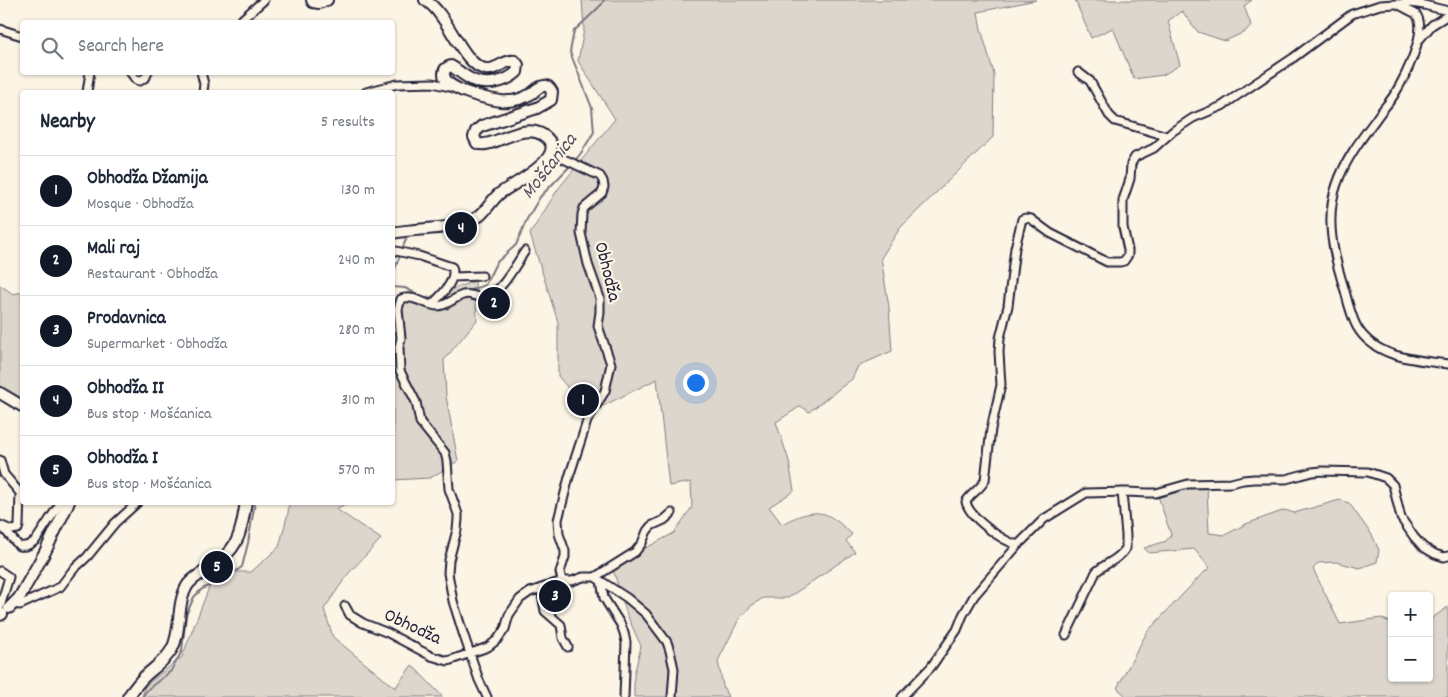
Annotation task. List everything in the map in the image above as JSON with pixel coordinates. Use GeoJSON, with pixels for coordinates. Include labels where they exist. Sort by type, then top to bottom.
{"type":"FeatureCollection","features":[{"type":"Feature","properties":{"kind":"main road"},"geometry":{"type":"LineString","coordinates":[[312,0],[319,3],[327,0]]}},
{"type":"Feature","properties":{"kind":"main road"},"geometry":{"type":"LineString","coordinates":[[395,233],[454,226],[479,218],[498,195],[545,162],[551,153],[549,141],[541,133],[530,131],[510,134],[484,145],[477,143],[474,137],[476,131],[482,126],[537,108],[551,100],[552,92],[549,86],[545,85],[514,101],[504,101],[485,98],[457,88],[444,75],[447,67],[451,66],[475,81],[489,83],[498,82],[512,76],[517,72],[518,65],[511,61],[486,69],[474,63],[466,54],[438,10],[425,0]]}},
{"type":"Feature","properties":{"kind":"main road"},"geometry":{"type":"LineString","coordinates":[[0,392],[20,405]]}},
{"type":"Feature","properties":{"kind":"main road"},"geometry":{"type":"LineString","coordinates":[[5,610],[19,598],[45,552],[67,505]]}},
{"type":"Feature","properties":{"kind":"main road"},"geometry":{"type":"LineString","coordinates":[[128,697],[143,678],[169,654],[177,634],[182,599],[186,587],[191,581],[226,556],[235,546],[245,505]]}},
{"type":"Feature","properties":{"kind":"street"},"geometry":{"type":"LineString","coordinates":[[241,20],[264,0]]}},
{"type":"Feature","properties":{"kind":"street"},"geometry":{"type":"LineString","coordinates":[[1018,545],[1009,542],[980,522],[966,502],[982,486],[985,480],[991,429],[1000,385],[1000,338],[1008,306],[1020,222],[1024,218],[1031,219],[1050,233],[1107,262],[1124,261],[1128,255],[1128,250],[1123,227],[1123,200],[1130,179],[1132,160],[1135,157],[1154,148],[1173,131],[1193,118],[1222,106],[1236,97],[1352,14],[1372,8],[1411,3],[1448,13]]}},
{"type":"Feature","properties":{"kind":"street"},"geometry":{"type":"LineString","coordinates":[[1395,4],[1419,17],[1421,28],[1419,41]]}},
{"type":"Feature","properties":{"kind":"street"},"geometry":{"type":"LineString","coordinates":[[1448,13],[1432,25],[1419,41],[1394,95],[1344,166],[1336,185],[1332,207],[1331,232],[1338,272],[1351,314],[1361,332],[1372,343],[1389,353],[1448,364]]}},
{"type":"Feature","properties":{"kind":"street"},"geometry":{"type":"LineString","coordinates":[[0,29],[20,35]]}},
{"type":"Feature","properties":{"kind":"street"},"geometry":{"type":"LineString","coordinates":[[1078,72],[1090,81],[1109,115],[1115,121],[1167,136]]}},
{"type":"Feature","properties":{"kind":"street"},"geometry":{"type":"LineString","coordinates":[[87,90],[90,75]]}},
{"type":"Feature","properties":{"kind":"street"},"geometry":{"type":"LineString","coordinates":[[132,75],[140,81],[147,75]]}},
{"type":"Feature","properties":{"kind":"street"},"geometry":{"type":"LineString","coordinates":[[202,75],[203,90]]}},
{"type":"Feature","properties":{"kind":"street"},"geometry":{"type":"LineString","coordinates":[[374,90],[397,84],[433,83],[457,88]]}},
{"type":"Feature","properties":{"kind":"street","name":"Obhodža"},"geometry":{"type":"LineString","coordinates":[[551,153],[600,176],[603,181],[602,193],[584,208],[581,234],[588,264],[600,298],[598,326],[611,364],[605,391],[587,420],[582,434],[558,520],[559,534],[565,551],[560,572],[562,581]]}},
{"type":"Feature","properties":{"kind":"street"},"geometry":{"type":"LineString","coordinates":[[395,251],[419,256],[452,267],[453,277],[432,304]]}},
{"type":"Feature","properties":{"kind":"street","name":"Obhodža"},"geometry":{"type":"LineString","coordinates":[[487,697],[453,601],[448,573],[449,560],[458,530],[458,514],[449,488],[447,461],[445,453],[420,422],[416,402],[400,371],[399,347],[401,338],[398,309],[401,299],[406,297],[442,306],[465,294],[484,298],[495,293],[525,251]]}},
{"type":"Feature","properties":{"kind":"street"},"geometry":{"type":"LineString","coordinates":[[453,277],[482,276]]}},
{"type":"Feature","properties":{"kind":"street"},"geometry":{"type":"LineString","coordinates":[[0,460],[4,474],[20,493],[18,529],[11,530],[0,525]]}},
{"type":"Feature","properties":{"kind":"street"},"geometry":{"type":"LineString","coordinates":[[902,697],[931,667],[957,630],[974,596],[1018,545],[1044,519],[1086,493],[1148,493],[1188,484],[1231,483],[1254,479],[1286,479],[1322,471],[1368,472],[1386,478],[1393,485],[1401,518],[1423,547],[1435,554],[1444,557],[1448,556]]}},
{"type":"Feature","properties":{"kind":"street"},"geometry":{"type":"LineString","coordinates":[[1066,635],[1096,572],[1100,567],[1118,557],[1126,548],[1122,492]]}},
{"type":"Feature","properties":{"kind":"street"},"geometry":{"type":"LineString","coordinates":[[0,525],[18,546],[31,545],[59,505]]}},
{"type":"Feature","properties":{"kind":"street"},"geometry":{"type":"LineString","coordinates":[[0,571],[9,577],[5,610],[60,587],[115,523],[135,505]]}},
{"type":"Feature","properties":{"kind":"street","name":"Obhodža"},"geometry":{"type":"LineString","coordinates":[[345,606],[350,614],[363,623],[388,633],[439,659],[448,661],[488,647],[498,640],[505,628],[509,615],[520,599],[530,592],[562,581],[572,581],[583,577],[598,579],[635,552],[642,543],[646,531],[672,513]]}},
{"type":"Feature","properties":{"kind":"street"},"geometry":{"type":"LineString","coordinates":[[598,579],[604,598],[621,625],[626,642],[624,697]]}},
{"type":"Feature","properties":{"kind":"street"},"geometry":{"type":"LineString","coordinates":[[598,579],[627,598],[646,614],[667,642],[674,669],[672,697]]}},
{"type":"Feature","properties":{"kind":"street"},"geometry":{"type":"LineString","coordinates":[[541,588],[545,611],[561,625],[563,638],[568,647]]}},
{"type":"Feature","properties":{"kind":"shaded area"},"geometry":{"type":"Polygon","coordinates":[[[582,0],[1036,0],[978,12],[994,74],[993,137],[900,228],[881,258],[889,307],[892,351],[858,366],[852,379],[809,412],[801,406],[776,422],[789,461],[794,491],[769,507],[782,524],[798,516],[810,513],[827,515],[852,534],[846,541],[855,552],[788,598],[763,598],[751,606],[739,619],[718,661],[723,686],[728,697],[634,697],[634,675],[641,646],[627,615],[612,566],[674,533],[692,507],[691,482],[669,486],[657,379],[589,413],[558,376],[558,322],[530,234],[558,189],[615,119],[578,61],[584,30],[582,0]]]}},
{"type":"Feature","properties":{"kind":"shaded area"},"geometry":{"type":"Polygon","coordinates":[[[1075,0],[1252,0],[1244,6],[1251,25],[1245,32],[1225,41],[1198,32],[1182,11],[1168,21],[1180,65],[1163,75],[1134,79],[1113,28],[1091,38],[1075,0]]]}},
{"type":"Feature","properties":{"kind":"shaded area"},"geometry":{"type":"Polygon","coordinates":[[[475,281],[477,320],[444,360],[446,396],[458,461],[430,478],[395,480],[395,299],[420,300],[475,281]]]}},
{"type":"Feature","properties":{"kind":"shaded area"},"geometry":{"type":"Polygon","coordinates":[[[0,285],[13,294],[20,292],[20,399],[0,386],[0,285]]]}},
{"type":"Feature","properties":{"kind":"shaded area"},"geometry":{"type":"Polygon","coordinates":[[[1207,487],[1209,533],[1225,535],[1246,524],[1285,510],[1294,513],[1340,500],[1349,503],[1372,535],[1379,550],[1377,562],[1360,568],[1336,562],[1318,563],[1313,569],[1340,624],[1381,618],[1388,621],[1388,682],[1433,682],[1433,617],[1448,607],[1448,697],[1127,697],[1117,688],[1147,632],[1201,575],[1210,568],[1194,549],[1149,553],[1144,548],[1166,541],[1171,535],[1158,496],[1184,489],[1207,487]]]}},
{"type":"Feature","properties":{"kind":"shaded area"},"geometry":{"type":"Polygon","coordinates":[[[289,505],[343,505],[336,509],[381,539],[348,574],[324,609],[333,637],[395,688],[412,665],[443,697],[142,697],[145,686],[182,657],[215,572],[251,572],[279,547],[289,505]]]}},
{"type":"Feature","properties":{"kind":"waterway","name":"Mošćanica"},"geometry":{"type":"LineString","coordinates":[[574,162],[594,132],[592,108],[570,52],[574,31],[604,0]]}},
{"type":"Feature","properties":{"kind":"waterway","name":"Mošćanica"},"geometry":{"type":"LineString","coordinates":[[465,292],[485,285],[496,263],[516,245],[527,219],[540,197],[571,165]]}},
{"type":"Feature","properties":{"kind":"waterway"},"geometry":{"type":"LineString","coordinates":[[402,249],[408,235]]}},
{"type":"Feature","properties":{"kind":"waterway"},"geometry":{"type":"LineString","coordinates":[[395,269],[400,255]]}},
{"type":"Feature","properties":{"kind":"waterway","name":"Mošćanica"},"geometry":{"type":"LineString","coordinates":[[395,287],[405,288],[430,301]]}},
{"type":"Feature","properties":{"kind":"waterway","name":"Mošćanica"},"geometry":{"type":"LineString","coordinates":[[442,299],[454,296]]}},
{"type":"Feature","properties":{"kind":"waterway","name":"Mošćanica"},"geometry":{"type":"LineString","coordinates":[[142,697],[148,689],[171,671],[182,651],[186,615],[194,597],[202,589],[226,578],[242,567],[254,505]]}},
{"type":"Feature","properties":{"kind":"place","name":"Obhodža II"},"geometry":{"type":"Point","coordinates":[461,228]}},
{"type":"Feature","properties":{"kind":"place","name":"Mali raj"},"geometry":{"type":"Point","coordinates":[494,303]}},
{"type":"Feature","properties":{"kind":"place","name":"Obhodža Džamija"},"geometry":{"type":"Point","coordinates":[583,400]}},
{"type":"Feature","properties":{"kind":"place","name":"Obhodža I"},"geometry":{"type":"Point","coordinates":[217,567]}},
{"type":"Feature","properties":{"kind":"place","name":"Prodavnica"},"geometry":{"type":"Point","coordinates":[555,596]}}]}
